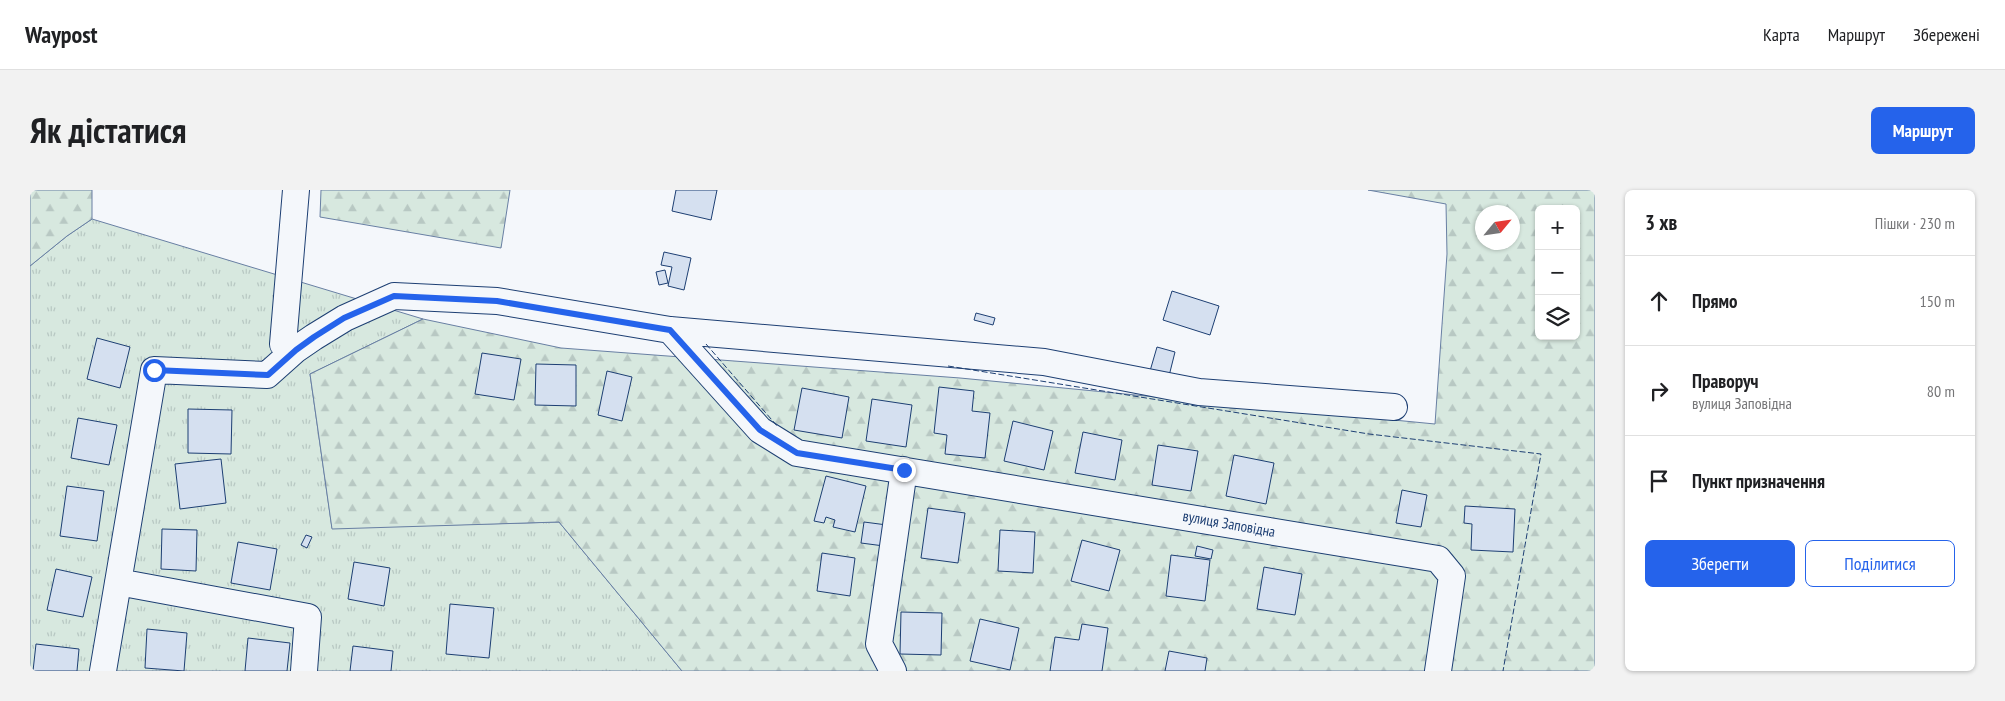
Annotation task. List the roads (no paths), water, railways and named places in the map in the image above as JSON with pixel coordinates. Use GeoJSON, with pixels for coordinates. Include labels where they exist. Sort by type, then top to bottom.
{"type":"FeatureCollection","features":[{"type":"Feature","properties":{"kind":"street"},"geometry":{"type":"LineString","coordinates":[[296,190],[282,344],[296,350]]}},
{"type":"Feature","properties":{"kind":"street"},"geometry":{"type":"LineString","coordinates":[[103,671],[154,370],[268,375],[296,350],[344,318],[394,296],[497,301],[670,330],[1044,362],[1199,392],[1394,407]]}},
{"type":"Feature","properties":{"kind":"street","name":"вулиця Заповідна"},"geometry":{"type":"LineString","coordinates":[[670,330],[760,430],[797,453],[1438,559],[1452,576],[1438,671]]}},
{"type":"Feature","properties":{"kind":"street"},"geometry":{"type":"LineString","coordinates":[[893,671],[879,644],[904,470]]}},
{"type":"Feature","properties":{"kind":"street"},"geometry":{"type":"LineString","coordinates":[[118,582],[308,617],[304,671]]}}]}
